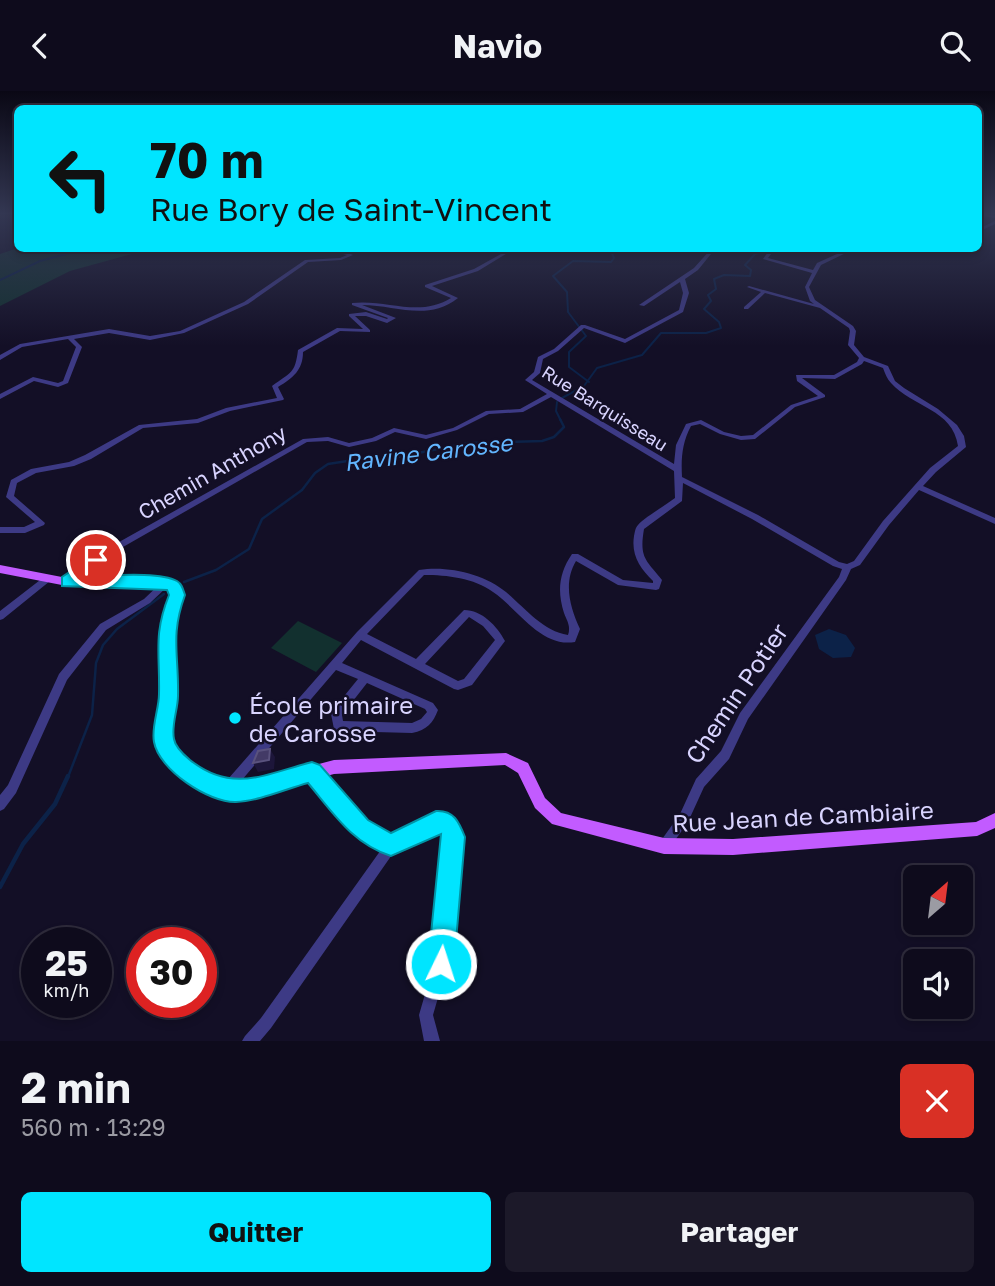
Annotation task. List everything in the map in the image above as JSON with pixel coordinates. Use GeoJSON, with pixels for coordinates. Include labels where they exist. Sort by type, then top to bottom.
{"type":"FeatureCollection","features":[{"type":"Feature","properties":{"kind":"main road"},"geometry":{"type":"LineString","coordinates":[[0,569],[67,582],[166,583],[174,587],[177,595],[167,619],[165,658],[169,696],[163,741],[176,762],[225,792]]}},
{"type":"Feature","properties":{"kind":"main road","name":"Rue Jean de Cambiaire"},"geometry":{"type":"LineString","coordinates":[[225,792],[247,790],[334,767],[506,759],[523,768],[540,803],[557,819],[664,846],[733,846],[977,829],[995,820]]}},
{"type":"Feature","properties":{"kind":"street"},"geometry":{"type":"LineString","coordinates":[[0,358],[20,346],[108,331],[150,338],[183,332],[246,303],[307,261],[345,257]]}},
{"type":"Feature","properties":{"kind":"street"},"geometry":{"type":"LineString","coordinates":[[0,530],[25,530],[41,523],[10,497],[14,482],[24,475],[88,457],[141,426],[198,421],[228,409],[281,399],[275,386],[298,370],[302,363],[300,351],[339,329],[368,331],[351,315],[366,314],[387,321],[393,318],[354,304],[402,311],[443,305],[455,298],[427,286],[476,270],[498,257]]}},
{"type":"Feature","properties":{"kind":"street"},"geometry":{"type":"LineString","coordinates":[[642,305],[696,269],[706,257]]}},
{"type":"Feature","properties":{"kind":"street"},"geometry":{"type":"LineString","coordinates":[[766,257],[765,259],[814,272]]}},
{"type":"Feature","properties":{"kind":"street"},"geometry":{"type":"LineString","coordinates":[[225,792],[334,664],[422,572],[476,580],[494,588],[558,639],[572,639],[575,629],[567,611],[563,586],[566,566],[575,556],[621,583],[656,587],[658,580],[641,564],[635,549],[640,529],[679,499],[678,441],[688,425],[701,422],[722,433],[741,438],[755,437],[793,406],[823,396],[798,376],[835,377],[860,363],[862,358],[851,345],[853,331],[850,327],[808,294],[807,287],[819,264],[833,257]]}},
{"type":"Feature","properties":{"kind":"street","name":"Rue Barquisseau"},"geometry":{"type":"LineString","coordinates":[[682,279],[686,293],[681,311],[647,327],[631,340],[619,341],[596,328],[583,326],[556,350],[540,358],[537,373],[528,380],[678,473],[836,564],[847,567]]}},
{"type":"Feature","properties":{"kind":"street"},"geometry":{"type":"LineString","coordinates":[[749,287],[826,310]]}},
{"type":"Feature","properties":{"kind":"street"},"geometry":{"type":"LineString","coordinates":[[747,308],[765,291]]}},
{"type":"Feature","properties":{"kind":"street"},"geometry":{"type":"LineString","coordinates":[[0,397],[33,379],[42,379],[58,385],[66,382],[79,347],[71,341],[73,337]]}},
{"type":"Feature","properties":{"kind":"street","name":"Chemin Potier"},"geometry":{"type":"LineString","coordinates":[[664,846],[684,818],[700,782],[725,755],[744,716],[843,578],[847,567],[857,563],[886,523],[933,470],[962,447],[962,442],[946,415],[906,393],[893,381],[886,367],[862,358]]}},
{"type":"Feature","properties":{"kind":"street","name":"Chemin Anthony"},"geometry":{"type":"LineString","coordinates":[[67,582],[106,553],[305,440],[328,439],[349,446],[374,440],[394,430],[426,437],[456,429],[488,412],[521,411],[551,394]]}},
{"type":"Feature","properties":{"kind":"street"},"geometry":{"type":"LineString","coordinates":[[919,487],[995,521]]}},
{"type":"Feature","properties":{"kind":"street"},"geometry":{"type":"LineString","coordinates":[[0,616],[47,579]]}},
{"type":"Feature","properties":{"kind":"street"},"geometry":{"type":"LineString","coordinates":[[0,805],[12,789],[63,677],[103,627],[147,601],[166,583]]}},
{"type":"Feature","properties":{"kind":"street"},"geometry":{"type":"LineString","coordinates":[[360,635],[417,665],[458,686],[468,683],[500,641],[496,633],[475,615],[467,613],[417,665]]}},
{"type":"Feature","properties":{"kind":"street"},"geometry":{"type":"LineString","coordinates":[[334,664],[366,678],[429,706],[433,710],[431,715],[420,727],[412,728],[338,726],[336,714],[366,678]]}},
{"type":"Feature","properties":{"kind":"street"},"geometry":{"type":"LineString","coordinates":[[312,772],[360,828],[375,840],[391,845]]}},
{"type":"Feature","properties":{"kind":"street"},"geometry":{"type":"LineString","coordinates":[[250,1041],[391,845],[436,822],[443,822],[450,827],[454,837],[441,964],[426,1014],[432,1041]]}},
{"type":"Feature","properties":{"kind":"green space"},"geometry":{"type":"Polygon","coordinates":[[[0,257],[120,257],[70,271],[0,306],[0,257]]]}},
{"type":"Feature","properties":{"kind":"green space"},"geometry":{"type":"Polygon","coordinates":[[[298,621],[342,643],[316,672],[271,648],[298,621]]]}},
{"type":"Feature","properties":{"kind":"water"},"geometry":{"type":"Polygon","coordinates":[[[829,629],[846,635],[855,648],[851,657],[833,658],[819,649],[815,635],[829,629]]]}},
{"type":"Feature","properties":{"kind":"building"},"geometry":{"type":"Polygon","coordinates":[[[270,749],[269,760],[253,763],[258,751],[270,749]]]}},
{"type":"Feature","properties":{"kind":"waterway"},"geometry":{"type":"LineString","coordinates":[[0,280],[54,257]]}},
{"type":"Feature","properties":{"kind":"waterway"},"geometry":{"type":"LineString","coordinates":[[588,381],[569,367],[569,352],[586,336],[568,312],[567,292],[553,276],[573,261],[611,262],[614,257]]}},
{"type":"Feature","properties":{"kind":"waterway","name":"Ravine Carosse"},"geometry":{"type":"LineString","coordinates":[[588,381],[597,368],[642,355],[661,333],[706,333],[721,328],[719,322],[704,309],[711,301],[708,295],[716,289],[714,279],[724,275],[750,276],[751,270],[745,265],[752,257]]}},
{"type":"Feature","properties":{"kind":"waterway","name":"Ravine Carosse"},"geometry":{"type":"LineString","coordinates":[[562,398],[584,386],[588,381]]}},
{"type":"Feature","properties":{"kind":"waterway","name":"Ravine Carosse"},"geometry":{"type":"LineString","coordinates":[[184,582],[216,570],[249,549],[262,519],[302,490],[315,473],[328,464],[367,458],[388,459],[468,443],[542,441],[554,437],[564,427],[556,411],[557,402]]}},
{"type":"Feature","properties":{"kind":"waterway","name":"Ravine Carosse"},"geometry":{"type":"LineString","coordinates":[[68,777],[92,715],[96,663],[103,645],[117,629],[164,594]]}},
{"type":"Feature","properties":{"kind":"waterway","name":"Ravine Carosse"},"geometry":{"type":"LineString","coordinates":[[0,887],[23,844],[55,804],[68,776]]}},
{"type":"Feature","properties":{"kind":"place","name":"École primaire de Carosse"},"geometry":{"type":"Point","coordinates":[235,718]}},
{"type":"Feature","properties":{"kind":"route"},"geometry":{"type":"LineString","coordinates":[[96,560],[67,582],[166,583],[174,587],[177,595],[167,619],[165,646],[169,696],[163,741],[176,762],[225,792],[247,790],[312,772],[360,828],[375,840],[391,845],[436,822],[443,822],[450,827],[454,837],[441,964]]}}]}
